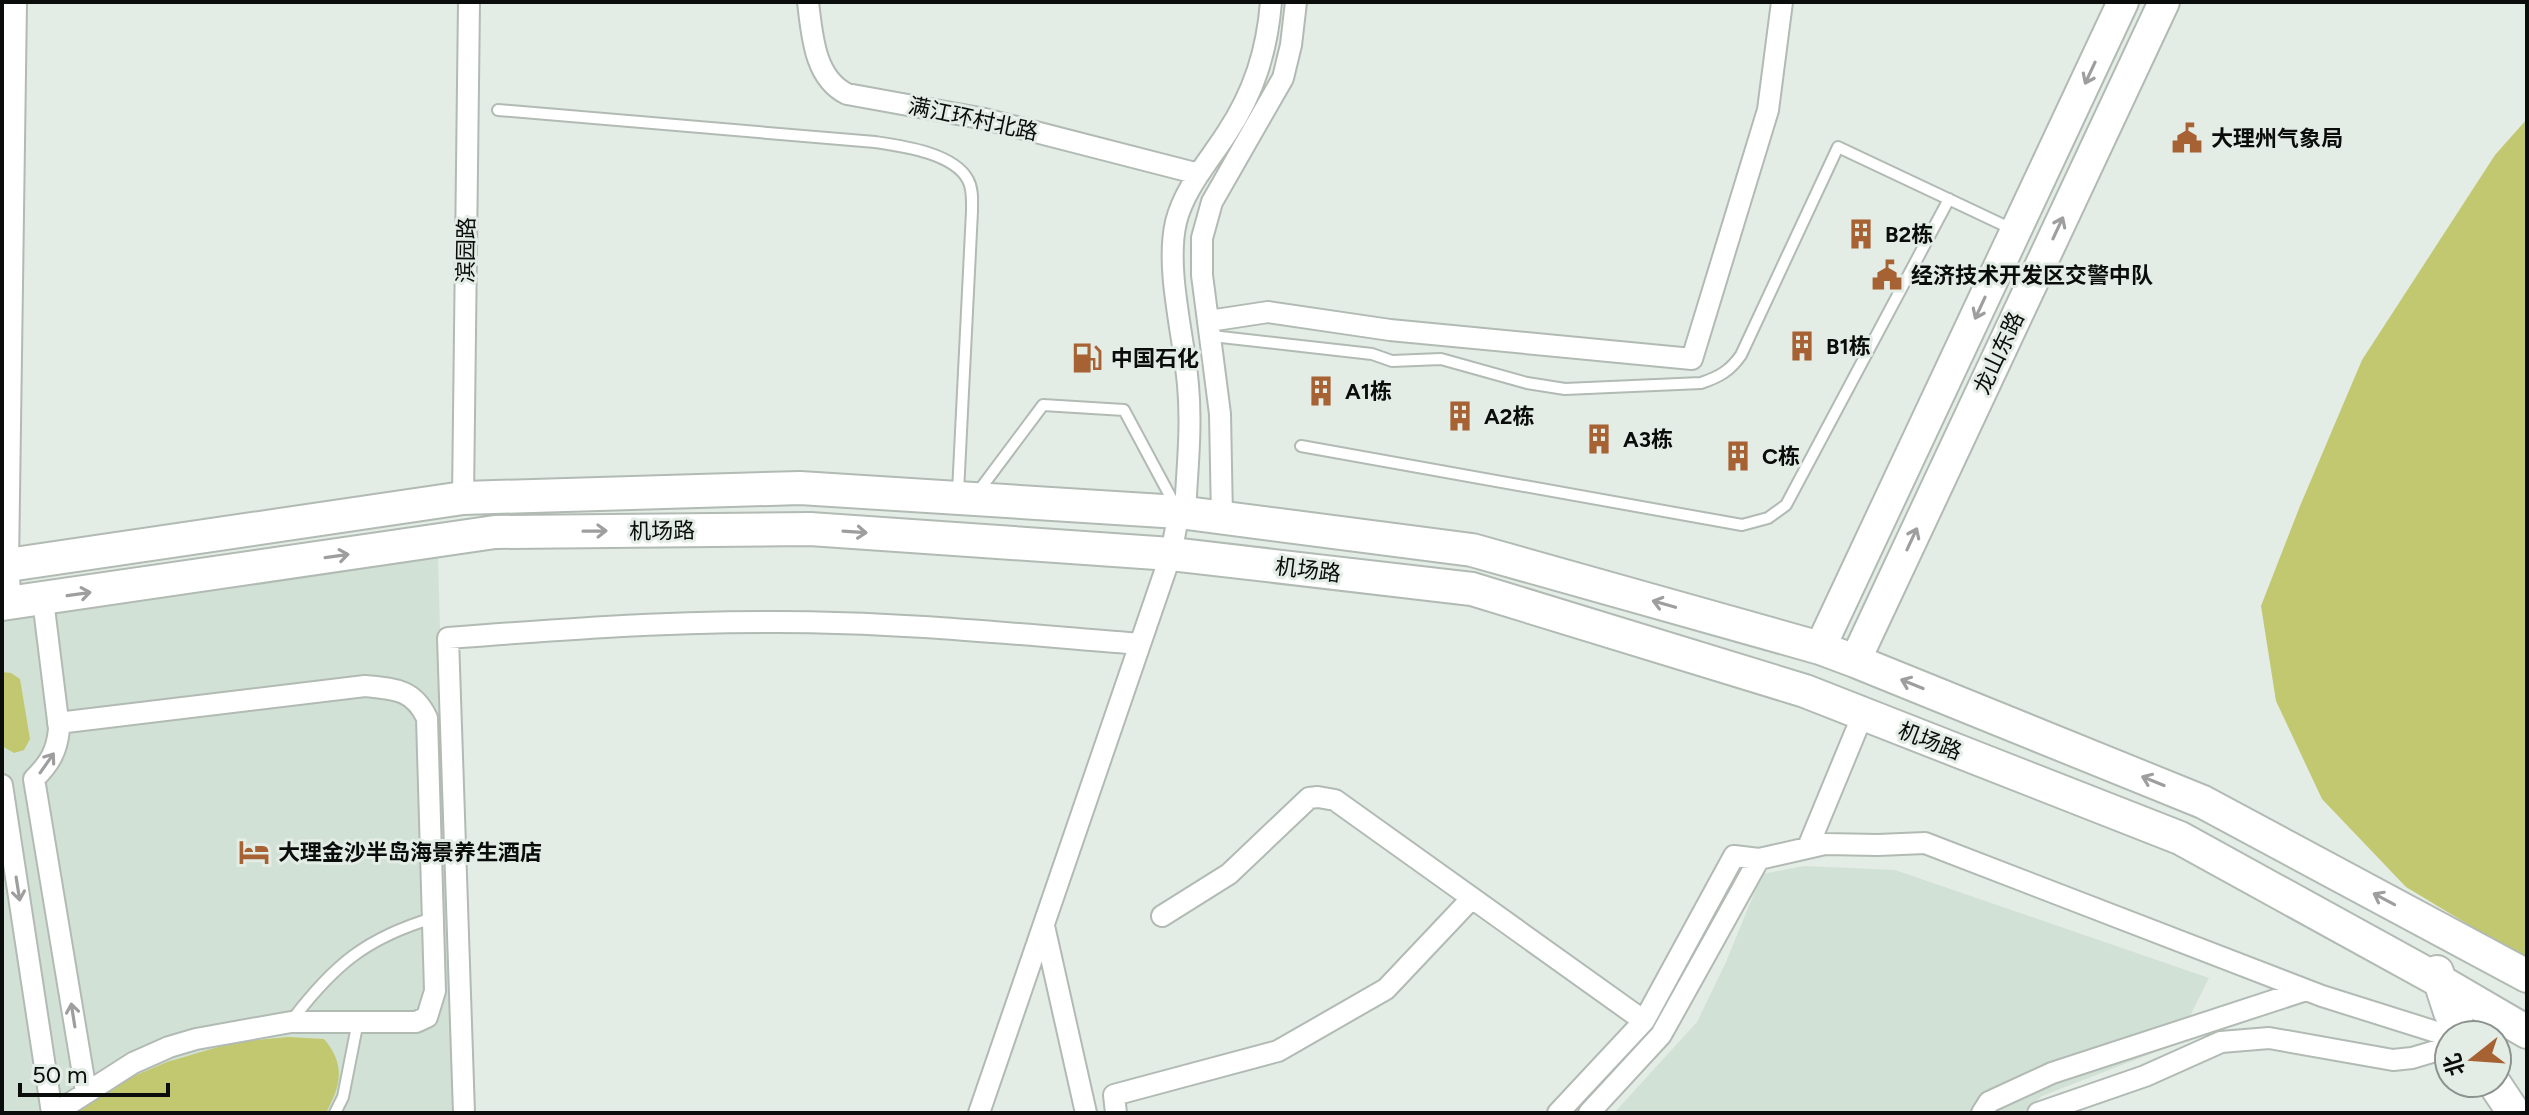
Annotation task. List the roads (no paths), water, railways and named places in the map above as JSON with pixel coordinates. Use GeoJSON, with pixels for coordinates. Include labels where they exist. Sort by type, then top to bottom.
{"type":"FeatureCollection","features":[{"type":"Feature","properties":{"kind":"main road"},"geometry":{"type":"LineString","coordinates":[[4,604],[2,566],[11,2]]}},
{"type":"Feature","properties":{"kind":"main road","name":"龙山东路"},"geometry":{"type":"LineString","coordinates":[[1820,648],[2123,2]]}},
{"type":"Feature","properties":{"kind":"main road","name":"龙山东路"},"geometry":{"type":"LineString","coordinates":[[1855,661],[2164,2]]}},
{"type":"Feature","properties":{"kind":"main road","name":"机场路"},"geometry":{"type":"LineString","coordinates":[[2,566],[463,498],[800,488],[1182,512],[1472,550],[1820,648],[1855,661],[2203,802],[2527,976]]}},
{"type":"Feature","properties":{"kind":"main road","name":"机场路"},"geometry":{"type":"LineString","coordinates":[[4,604],[495,532],[810,529],[1171,554],[1472,589],[1786,685],[2180,838],[2527,1032]]}},
{"type":"Feature","properties":{"kind":"main road"},"geometry":{"type":"LineString","coordinates":[[1854,576],[1887,592]]}},
{"type":"Feature","properties":{"kind":"main road"},"geometry":{"type":"LineString","coordinates":[[2428,923],[2438,980],[2454,1019]]}},
{"type":"Feature","properties":{"kind":"street","name":"滨园路"},"geometry":{"type":"LineString","coordinates":[[463,498],[469,2]]}},
{"type":"Feature","properties":{"kind":"street","name":"满江环村北路"},"geometry":{"type":"LineString","coordinates":[[808,2],[819,61],[830,82],[847,94],[985,119],[1199,174]]}},
{"type":"Feature","properties":{"kind":"street"},"geometry":{"type":"LineString","coordinates":[[979,1113],[1171,554],[1182,512],[1190,406],[1173,247],[1179,212],[1255,83],[1263,57],[1271,2]]}},
{"type":"Feature","properties":{"kind":"street"},"geometry":{"type":"LineString","coordinates":[[1222,518],[1222,437],[1201,253],[1204,223],[1212,202],[1283,78],[1296,2]]}},
{"type":"Feature","properties":{"kind":"street"},"geometry":{"type":"LineString","coordinates":[[1210,328],[1268,312],[1390,330],[1692,359],[1768,110],[1782,2]]}},
{"type":"Feature","properties":{"kind":"street"},"geometry":{"type":"LineString","coordinates":[[43,600],[58,723],[57,747],[49,763],[34,779],[86,1092]]}},
{"type":"Feature","properties":{"kind":"street"},"geometry":{"type":"LineString","coordinates":[[464,1113],[448,638],[613,625],[764,622],[882,624],[1140,644]]}},
{"type":"Feature","properties":{"kind":"street"},"geometry":{"type":"LineString","coordinates":[[2,785],[53,1113],[133,1063],[169,1047],[235,1030],[291,1022],[400,1024],[427,1017],[435,991],[427,718],[412,697],[400,690],[365,686],[58,723]]}},
{"type":"Feature","properties":{"kind":"street"},"geometry":{"type":"LineString","coordinates":[[1808,847],[1863,714]]}},
{"type":"Feature","properties":{"kind":"street"},"geometry":{"type":"LineString","coordinates":[[1162,916],[1229,874],[1309,798],[1335,800],[1644,1021]]}},
{"type":"Feature","properties":{"kind":"street"},"geometry":{"type":"LineString","coordinates":[[1558,1113],[1644,1021],[1734,856],[1759,859],[1825,844],[1925,843],[2306,990],[2433,1031]]}},
{"type":"Feature","properties":{"kind":"street"},"geometry":{"type":"LineString","coordinates":[[1589,1113],[1661,1035],[1759,859]]}},
{"type":"Feature","properties":{"kind":"street"},"geometry":{"type":"LineString","coordinates":[[1116,1113],[1114,1095],[1278,1051],[1386,989],[1472,898]]}},
{"type":"Feature","properties":{"kind":"street"},"geometry":{"type":"LineString","coordinates":[[1044,926],[1086,1113]]}},
{"type":"Feature","properties":{"kind":"street"},"geometry":{"type":"LineString","coordinates":[[1982,1113],[1989,1102],[2052,1073],[2306,990]]}},
{"type":"Feature","properties":{"kind":"street"},"geometry":{"type":"LineString","coordinates":[[2038,1113],[2145,1076],[2221,1042],[2269,1038],[2393,1060],[2433,1052]]}},
{"type":"Feature","properties":{"kind":"lane"},"geometry":{"type":"LineString","coordinates":[[498,110],[875,142],[930,154],[959,169],[970,185],[972,211],[965,498]]}},
{"type":"Feature","properties":{"kind":"lane"},"geometry":{"type":"LineString","coordinates":[[1210,328],[1372,354],[1392,361],[1441,359],[1527,383],[1565,389],[1701,383],[1719,378],[1732,368],[1741,355],[1838,147],[2016,231]]}},
{"type":"Feature","properties":{"kind":"lane"},"geometry":{"type":"LineString","coordinates":[[1301,446],[1742,525],[1768,518],[1786,505],[1949,199]]}},
{"type":"Feature","properties":{"kind":"lane"},"geometry":{"type":"LineString","coordinates":[[965,498],[1043,405],[1124,410],[1182,512]]}},
{"type":"Feature","properties":{"kind":"lane"},"geometry":{"type":"LineString","coordinates":[[291,1022],[328,977],[374,940],[433,918]]}},
{"type":"Feature","properties":{"kind":"lane"},"geometry":{"type":"LineString","coordinates":[[335,1113],[343,1097],[358,1021]]}},
{"type":"Feature","properties":{"kind":"place","name":"大理州气象局"},"geometry":{"type":"Point","coordinates":[2187,138]}},
{"type":"Feature","properties":{"kind":"place","name":"B2栋"},"geometry":{"type":"Point","coordinates":[1861,234]}},
{"type":"Feature","properties":{"kind":"place","name":"经济技术开发区交警中队"},"geometry":{"type":"Point","coordinates":[1887,275]}},
{"type":"Feature","properties":{"kind":"place","name":"B1栋"},"geometry":{"type":"Point","coordinates":[1802,346]}},
{"type":"Feature","properties":{"kind":"place","name":"中国石化"},"geometry":{"type":"Point","coordinates":[1087,358]}},
{"type":"Feature","properties":{"kind":"place","name":"A1栋"},"geometry":{"type":"Point","coordinates":[1321,391]}},
{"type":"Feature","properties":{"kind":"place","name":"A2栋"},"geometry":{"type":"Point","coordinates":[1460,416]}},
{"type":"Feature","properties":{"kind":"place","name":"A3栋"},"geometry":{"type":"Point","coordinates":[1599,439]}},
{"type":"Feature","properties":{"kind":"place","name":"C栋"},"geometry":{"type":"Point","coordinates":[1738,456]}},
{"type":"Feature","properties":{"kind":"place","name":"大理金沙半岛海景养生酒店"},"geometry":{"type":"Point","coordinates":[254,852]}}]}
